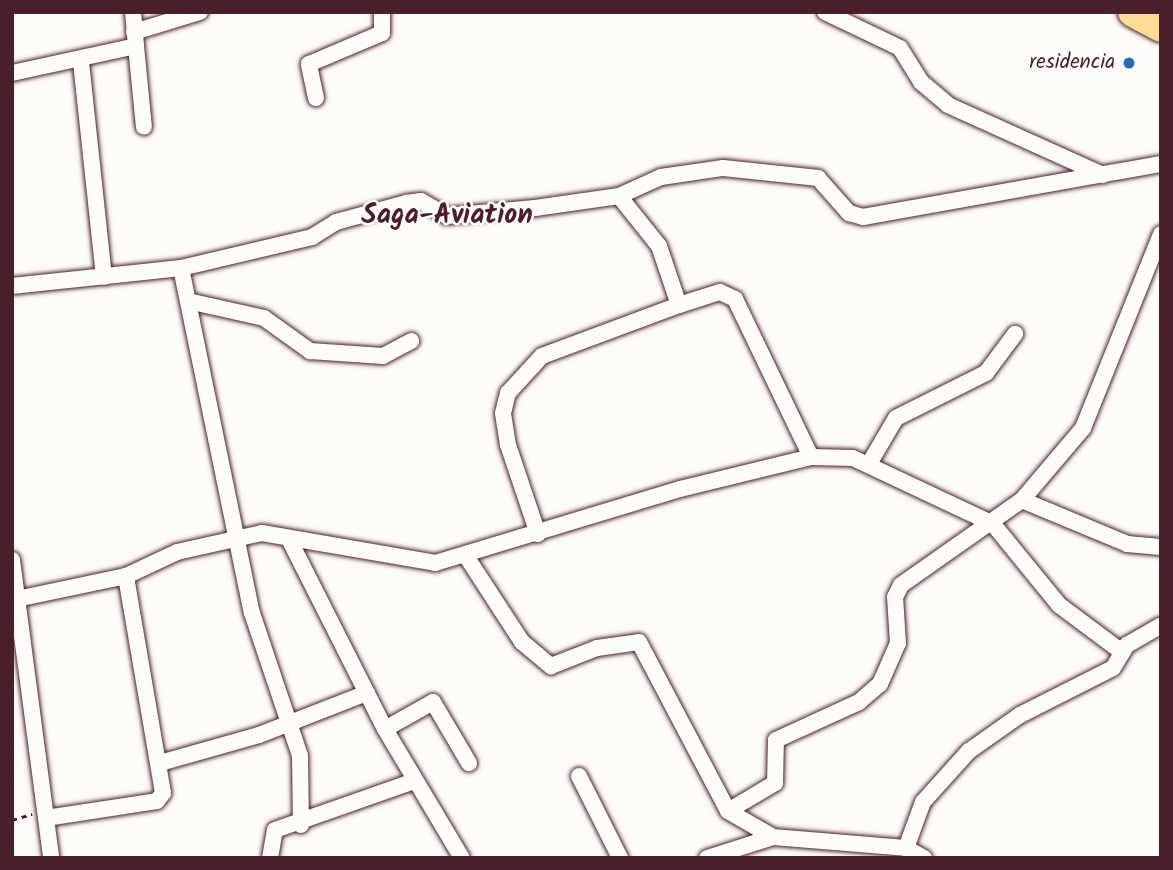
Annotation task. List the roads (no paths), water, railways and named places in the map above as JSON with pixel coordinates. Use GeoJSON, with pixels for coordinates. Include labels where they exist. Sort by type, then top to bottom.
{"type":"FeatureCollection","features":[{"type":"Feature","properties":{"kind":"highway"},"geometry":{"type":"LineString","coordinates":[[1133,12],[1161,27]]}},
{"type":"Feature","properties":{"kind":"street"},"geometry":{"type":"LineString","coordinates":[[133,12],[144,127]]}},
{"type":"Feature","properties":{"kind":"street"},"geometry":{"type":"LineString","coordinates":[[12,73],[81,62],[200,12]]}},
{"type":"Feature","properties":{"kind":"street"},"geometry":{"type":"LineString","coordinates":[[316,99],[309,64],[382,33],[382,12]]}},
{"type":"Feature","properties":{"kind":"street"},"geometry":{"type":"LineString","coordinates":[[825,12],[900,48],[921,82],[948,105],[1103,174]]}},
{"type":"Feature","properties":{"kind":"street"},"geometry":{"type":"LineString","coordinates":[[81,62],[104,278]]}},
{"type":"Feature","properties":{"kind":"street"},"geometry":{"type":"LineString","coordinates":[[12,286],[181,268],[312,237],[337,222],[406,203],[421,201],[447,216],[619,196],[643,182],[690,172],[796,172],[826,183],[849,212],[863,217],[1161,164]]}},
{"type":"Feature","properties":{"kind":"street"},"geometry":{"type":"LineString","coordinates":[[619,196],[659,246],[680,305]]}},
{"type":"Feature","properties":{"kind":"street"},"geometry":{"type":"LineString","coordinates":[[728,811],[775,783],[776,740],[859,702],[880,684],[898,643],[895,597],[901,585],[993,524],[1022,500],[1097,405],[1161,234]]}},
{"type":"Feature","properties":{"kind":"street"},"geometry":{"type":"LineString","coordinates":[[181,268],[236,536],[286,723],[305,782],[302,825]]}},
{"type":"Feature","properties":{"kind":"street"},"geometry":{"type":"LineString","coordinates":[[538,534],[508,445],[503,413],[508,393],[542,356],[720,292],[735,299],[811,457]]}},
{"type":"Feature","properties":{"kind":"street"},"geometry":{"type":"LineString","coordinates":[[188,302],[264,318],[310,351],[383,356],[411,341]]}},
{"type":"Feature","properties":{"kind":"street"},"geometry":{"type":"LineString","coordinates":[[869,464],[896,418],[986,373],[1015,334]]}},
{"type":"Feature","properties":{"kind":"street"},"geometry":{"type":"LineString","coordinates":[[15,599],[126,576],[236,536],[289,539],[420,562],[466,556],[811,457],[869,464],[993,524],[1059,605],[1122,652]]}},
{"type":"Feature","properties":{"kind":"street"},"geometry":{"type":"LineString","coordinates":[[1022,500],[1127,544],[1161,547]]}},
{"type":"Feature","properties":{"kind":"street"},"geometry":{"type":"LineString","coordinates":[[289,539],[384,729],[462,858]]}},
{"type":"Feature","properties":{"kind":"street"},"geometry":{"type":"LineString","coordinates":[[466,556],[522,642],[551,666],[597,648],[639,642],[728,811],[773,837],[880,851],[906,848],[924,858]]}},
{"type":"Feature","properties":{"kind":"street"},"geometry":{"type":"LineString","coordinates":[[12,560],[51,858]]}},
{"type":"Feature","properties":{"kind":"street"},"geometry":{"type":"LineString","coordinates":[[46,814],[157,801],[163,793],[126,576]]}},
{"type":"Feature","properties":{"kind":"street"},"geometry":{"type":"LineString","coordinates":[[906,848],[923,802],[969,751],[1020,715],[1113,668],[1122,652],[1161,625]]}},
{"type":"Feature","properties":{"kind":"street"},"geometry":{"type":"LineString","coordinates":[[160,763],[286,723],[368,693]]}},
{"type":"Feature","properties":{"kind":"street"},"geometry":{"type":"LineString","coordinates":[[384,729],[433,702],[469,763]]}},
{"type":"Feature","properties":{"kind":"street"},"geometry":{"type":"LineString","coordinates":[[579,775],[620,858]]}},
{"type":"Feature","properties":{"kind":"street"},"geometry":{"type":"LineString","coordinates":[[270,858],[275,830],[302,825],[414,781]]}},
{"type":"Feature","properties":{"kind":"street"},"geometry":{"type":"LineString","coordinates":[[707,858],[739,854],[773,837]]}},
{"type":"Feature","properties":{"kind":"place","name":"residencia"},"geometry":{"type":"Point","coordinates":[1129,63]}},
{"type":"Feature","properties":{"kind":"district","name":"Saga-Aviation"},"geometry":{"type":"Point","coordinates":[447,216]}}]}
